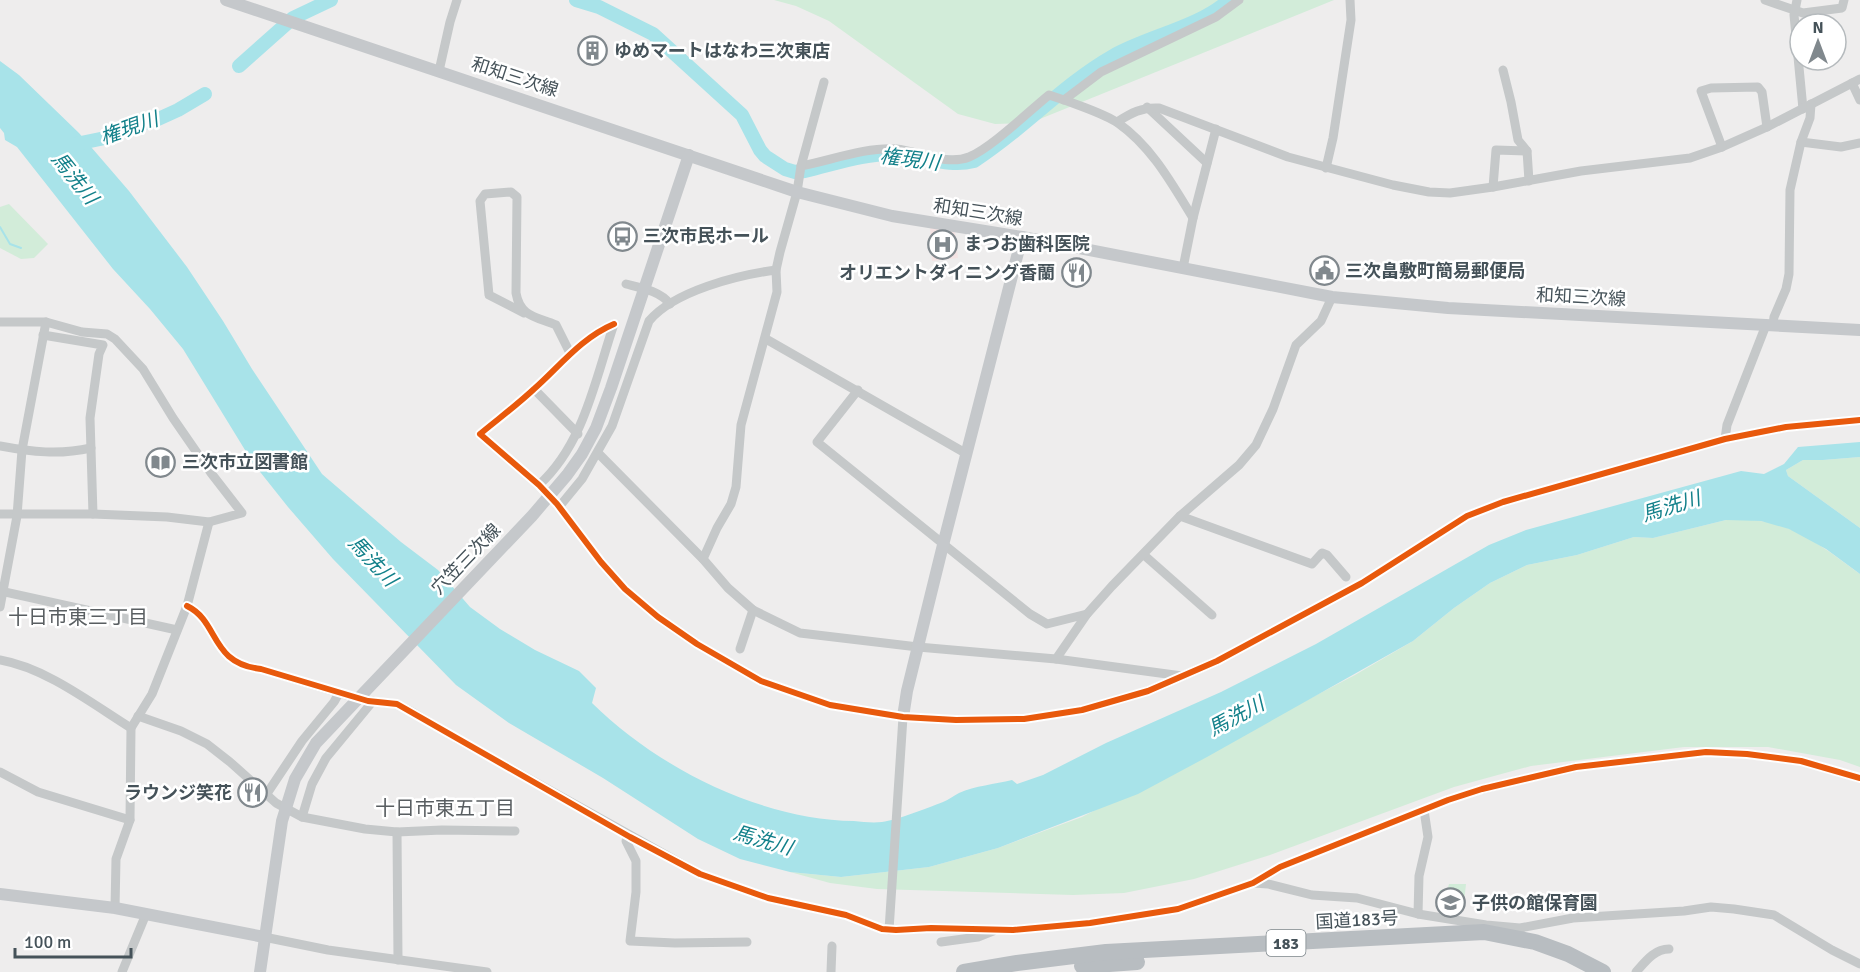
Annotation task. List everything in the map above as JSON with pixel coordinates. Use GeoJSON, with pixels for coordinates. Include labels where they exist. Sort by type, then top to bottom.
{"type":"FeatureCollection","features":[{"type":"Feature","properties":{"kind":"highway","name":"国道183号"},"geometry":{"type":"LineString","coordinates":[[1484,933],[1585,972]]}},
{"type":"Feature","properties":{"kind":"highway","name":"国道183号"},"geometry":{"type":"LineString","coordinates":[[1024,972],[1107,963],[1484,933],[1535,942],[1569,954],[1603,972]]}},
{"type":"Feature","properties":{"kind":"highway","name":"国道183号"},"geometry":{"type":"LineString","coordinates":[[964,972],[1017,963],[1107,963]]}},
{"type":"Feature","properties":{"kind":"main road","name":"和知三次線"},"geometry":{"type":"LineString","coordinates":[[226,0],[689,155],[892,216],[1023,237],[1332,297],[1448,308],[1860,330]]}},
{"type":"Feature","properties":{"kind":"main road","name":"穴笠三次線"},"geometry":{"type":"LineString","coordinates":[[260,972],[276,849],[295,779],[316,743],[532,516],[582,454],[596,428],[611,388],[689,155]]}},
{"type":"Feature","properties":{"kind":"main road"},"geometry":{"type":"LineString","coordinates":[[903,723],[918,647],[943,545],[1023,237]]}},
{"type":"Feature","properties":{"kind":"main road"},"geometry":{"type":"LineString","coordinates":[[0,894],[115,908],[264,937]]}},
{"type":"Feature","properties":{"kind":"street"},"geometry":{"type":"LineString","coordinates":[[439,71],[457,0]]}},
{"type":"Feature","properties":{"kind":"street"},"geometry":{"type":"LineString","coordinates":[[1062,99],[1101,72],[1216,17],[1239,0]]}},
{"type":"Feature","properties":{"kind":"street"},"geometry":{"type":"LineString","coordinates":[[1326,168],[1334,138],[1351,20],[1350,0]]}},
{"type":"Feature","properties":{"kind":"street"},"geometry":{"type":"LineString","coordinates":[[1765,0],[1803,14],[1842,8],[1844,0]]}},
{"type":"Feature","properties":{"kind":"street"},"geometry":{"type":"LineString","coordinates":[[1725,439],[1726,425],[1786,289],[1789,274],[1790,190],[1801,142],[1810,118],[1794,10],[1797,0]]}},
{"type":"Feature","properties":{"kind":"street"},"geometry":{"type":"LineString","coordinates":[[1503,70],[1518,140],[1522,148],[1527,151]]}},
{"type":"Feature","properties":{"kind":"street"},"geometry":{"type":"LineString","coordinates":[[1117,122],[1147,107],[1174,113],[1288,157],[1326,168],[1393,185],[1429,192],[1450,193],[1581,171],[1690,158],[1767,127],[1856,81],[1860,100]]}},
{"type":"Feature","properties":{"kind":"street"},"geometry":{"type":"LineString","coordinates":[[703,560],[731,504],[735,487],[741,425],[766,339],[777,292],[776,270],[824,82]]}},
{"type":"Feature","properties":{"kind":"street"},"geometry":{"type":"LineString","coordinates":[[1722,147],[1701,92],[1711,88],[1758,87],[1762,92],[1767,127]]}},
{"type":"Feature","properties":{"kind":"street"},"geometry":{"type":"LineString","coordinates":[[801,168],[867,150],[896,149],[960,160],[970,157],[987,146],[1049,95],[1117,122],[1144,146],[1167,175],[1193,218]]}},
{"type":"Feature","properties":{"kind":"street"},"geometry":{"type":"LineString","coordinates":[[1147,107],[1207,163]]}},
{"type":"Feature","properties":{"kind":"street"},"geometry":{"type":"LineString","coordinates":[[1183,268],[1193,218],[1216,129]]}},
{"type":"Feature","properties":{"kind":"street"},"geometry":{"type":"LineString","coordinates":[[1801,142],[1841,147],[1860,143]]}},
{"type":"Feature","properties":{"kind":"street"},"geometry":{"type":"LineString","coordinates":[[1493,187],[1496,150],[1527,151]]}},
{"type":"Feature","properties":{"kind":"street"},"geometry":{"type":"LineString","coordinates":[[1527,151],[1529,181]]}},
{"type":"Feature","properties":{"kind":"street"},"geometry":{"type":"LineString","coordinates":[[524,313],[518,304],[516,293],[517,196],[511,192],[485,194],[480,201],[489,295],[524,313],[556,325],[570,354]]}},
{"type":"Feature","properties":{"kind":"street"},"geometry":{"type":"LineString","coordinates":[[776,270],[725,279],[658,310],[649,321],[612,426],[582,479],[558,505],[601,562],[625,589],[657,617],[697,644],[761,681],[830,705],[903,723],[1024,719],[1082,710],[1148,691],[1217,661],[1362,583],[1467,516],[1526,495],[1725,439],[1786,427],[1860,420]]}},
{"type":"Feature","properties":{"kind":"street"},"geometry":{"type":"LineString","coordinates":[[626,284],[664,297],[670,304]]}},
{"type":"Feature","properties":{"kind":"street"},"geometry":{"type":"LineString","coordinates":[[1056,659],[1112,585],[1180,516],[1239,465],[1256,445],[1273,409],[1296,345],[1321,321],[1332,297]]}},
{"type":"Feature","properties":{"kind":"street"},"geometry":{"type":"LineString","coordinates":[[0,322],[46,322],[82,332],[107,334],[115,339],[143,369],[211,472],[242,513],[209,522],[168,517],[93,514],[18,516],[0,514]]}},
{"type":"Feature","properties":{"kind":"street"},"geometry":{"type":"LineString","coordinates":[[0,607],[18,516],[22,450],[46,322]]}},
{"type":"Feature","properties":{"kind":"street"},"geometry":{"type":"LineString","coordinates":[[614,324],[578,434],[549,477],[539,485],[480,434],[534,389],[597,331],[614,324]]}},
{"type":"Feature","properties":{"kind":"street"},"geometry":{"type":"LineString","coordinates":[[43,335],[103,345],[99,354],[91,398],[93,514]]}},
{"type":"Feature","properties":{"kind":"street"},"geometry":{"type":"LineString","coordinates":[[766,339],[967,454]]}},
{"type":"Feature","properties":{"kind":"street"},"geometry":{"type":"LineString","coordinates":[[534,389],[578,434]]}},
{"type":"Feature","properties":{"kind":"street"},"geometry":{"type":"LineString","coordinates":[[858,390],[817,442],[1030,614],[1047,624],[1088,614]]}},
{"type":"Feature","properties":{"kind":"street"},"geometry":{"type":"LineString","coordinates":[[0,446],[66,453],[91,448]]}},
{"type":"Feature","properties":{"kind":"street"},"geometry":{"type":"LineString","coordinates":[[598,453],[728,588],[753,610],[800,633],[918,647],[1056,659],[1184,676]]}},
{"type":"Feature","properties":{"kind":"street"},"geometry":{"type":"LineString","coordinates":[[1180,516],[1312,564],[1322,553],[1327,555],[1347,577]]}},
{"type":"Feature","properties":{"kind":"street"},"geometry":{"type":"LineString","coordinates":[[115,908],[116,859],[130,820],[131,728],[152,694],[188,606],[209,522]]}},
{"type":"Feature","properties":{"kind":"street"},"geometry":{"type":"LineString","coordinates":[[1144,555],[1212,615]]}},
{"type":"Feature","properties":{"kind":"street"},"geometry":{"type":"LineString","coordinates":[[2,591],[177,630]]}},
{"type":"Feature","properties":{"kind":"street"},"geometry":{"type":"LineString","coordinates":[[188,606],[198,611],[219,647],[246,667],[261,669],[342,694],[302,741],[266,795]]}},
{"type":"Feature","properties":{"kind":"street"},"geometry":{"type":"LineString","coordinates":[[740,649],[753,610]]}},
{"type":"Feature","properties":{"kind":"street"},"geometry":{"type":"LineString","coordinates":[[0,660],[18,663],[41,674],[131,728]]}},
{"type":"Feature","properties":{"kind":"street"},"geometry":{"type":"LineString","coordinates":[[302,817],[312,784],[326,758],[370,701],[397,704],[700,874],[768,898],[846,915],[889,930],[931,928],[1013,930],[1090,923],[1169,911],[1253,883],[1280,867],[1482,789],[1576,767],[1706,752],[1747,754],[1801,761],[1860,778]]}},
{"type":"Feature","properties":{"kind":"street"},"geometry":{"type":"LineString","coordinates":[[138,716],[181,731],[207,744],[285,810],[302,817],[365,829],[397,832],[515,831]]}},
{"type":"Feature","properties":{"kind":"street"},"geometry":{"type":"LineString","coordinates":[[889,930],[903,723]]}},
{"type":"Feature","properties":{"kind":"street"},"geometry":{"type":"LineString","coordinates":[[0,772],[38,792],[130,820]]}},
{"type":"Feature","properties":{"kind":"street"},"geometry":{"type":"LineString","coordinates":[[1418,914],[1419,876],[1428,837],[1424,810]]}},
{"type":"Feature","properties":{"kind":"street"},"geometry":{"type":"LineString","coordinates":[[397,832],[398,960]]}},
{"type":"Feature","properties":{"kind":"street"},"geometry":{"type":"LineString","coordinates":[[626,841],[636,861],[636,892],[630,941],[747,942]]}},
{"type":"Feature","properties":{"kind":"street"},"geometry":{"type":"LineString","coordinates":[[1253,883],[1268,884],[1312,895],[1357,898],[1484,933],[1573,918],[1684,912],[1711,907],[1734,909],[1774,915],[1860,964]]}},
{"type":"Feature","properties":{"kind":"street"},"geometry":{"type":"LineString","coordinates":[[122,972],[146,914]]}},
{"type":"Feature","properties":{"kind":"street"},"geometry":{"type":"LineString","coordinates":[[941,942],[978,937],[996,930]]}},
{"type":"Feature","properties":{"kind":"street"},"geometry":{"type":"LineString","coordinates":[[264,937],[328,950],[487,972]]}},
{"type":"Feature","properties":{"kind":"street"},"geometry":{"type":"LineString","coordinates":[[831,972],[832,946]]}},
{"type":"Feature","properties":{"kind":"street"},"geometry":{"type":"LineString","coordinates":[[1636,972],[1651,956],[1662,949],[1668,949]]}},
{"type":"Feature","properties":{"kind":"shaded area"},"geometry":{"type":"Polygon","coordinates":[[[930,226],[955,231],[958,258],[932,261],[930,226]]]}},
{"type":"Feature","properties":{"kind":"green space"},"geometry":{"type":"Polygon","coordinates":[[[774,0],[1334,0],[1030,123],[995,124],[958,114],[829,21],[796,6],[774,0]]]}},
{"type":"Feature","properties":{"kind":"green space"},"geometry":{"type":"Polygon","coordinates":[[[9,204],[48,244],[34,258],[21,259],[0,248],[0,207],[9,204]]]}},
{"type":"Feature","properties":{"kind":"green space"},"geometry":{"type":"Polygon","coordinates":[[[1860,457],[1860,528],[1788,476],[1786,470],[1803,460],[1860,457]]]}},
{"type":"Feature","properties":{"kind":"green space"},"geometry":{"type":"Polygon","coordinates":[[[1726,520],[1756,520],[1787,528],[1813,541],[1860,574],[1860,767],[1840,760],[1768,747],[1684,747],[1531,766],[1454,787],[1270,855],[1194,879],[1124,893],[1073,895],[877,889],[830,883],[790,872],[841,877],[929,867],[998,848],[1082,817],[1355,675],[1413,641],[1490,583],[1527,565],[1577,555],[1634,537],[1653,538],[1726,520]]]}},
{"type":"Feature","properties":{"kind":"green space"},"geometry":{"type":"Polygon","coordinates":[[[1449,884],[1466,884],[1464,902],[1455,900],[1454,905],[1438,901],[1440,890],[1447,891],[1449,884]]]}},
{"type":"Feature","properties":{"kind":"water","name":"馬洗川"},"geometry":{"type":"Polygon","coordinates":[[[0,61],[19,75],[79,133],[129,191],[187,267],[322,474],[401,542],[438,570],[470,607],[535,650],[579,671],[596,688],[592,703],[618,727],[648,749],[679,769],[713,786],[783,811],[819,818],[882,822],[943,802],[972,789],[1012,780],[1017,784],[1043,775],[1106,743],[1221,692],[1316,644],[1489,545],[1526,530],[1741,471],[1764,474],[1784,464],[1798,447],[1860,442],[1860,457],[1803,460],[1786,470],[1788,476],[1860,528],[1860,574],[1826,549],[1789,529],[1761,521],[1726,520],[1653,538],[1634,537],[1577,555],[1527,565],[1490,583],[1413,641],[1207,757],[1138,794],[998,848],[929,867],[841,877],[790,872],[740,859],[698,839],[603,778],[509,723],[456,685],[333,559],[253,463],[183,349],[113,269],[17,147],[5,140],[0,128],[0,61]]]}},
{"type":"Feature","properties":{"kind":"waterway","name":"権現川"},"geometry":{"type":"LineString","coordinates":[[239,66],[293,18],[331,0]]}},
{"type":"Feature","properties":{"kind":"waterway","name":"権現川"},"geometry":{"type":"LineString","coordinates":[[576,0],[599,7],[653,34],[742,115],[765,156],[785,169],[795,172],[884,154],[906,155],[954,163],[974,161],[1009,136],[1077,80],[1113,56],[1204,17],[1229,0]]}},
{"type":"Feature","properties":{"kind":"waterway","name":"権現川"},"geometry":{"type":"LineString","coordinates":[[71,145],[105,138],[133,126],[156,120],[205,94]]}},
{"type":"Feature","properties":{"kind":"waterway"},"geometry":{"type":"LineString","coordinates":[[0,227],[10,244],[21,248]]}},
{"type":"Feature","properties":{"kind":"cycle path"},"geometry":{"type":"LineString","coordinates":[[614,324],[581,345],[528,395],[480,434],[539,485],[557,504],[601,562],[625,589],[658,617],[697,644],[761,681],[830,705],[903,717],[956,720],[1024,719],[1082,710],[1148,691],[1217,661],[1362,583],[1467,516],[1503,502],[1725,439],[1786,427],[1860,420]]}},
{"type":"Feature","properties":{"kind":"cycle path"},"geometry":{"type":"LineString","coordinates":[[187,606],[198,613],[223,651],[244,665],[368,701],[397,704],[630,837],[700,874],[768,898],[846,915],[882,929],[1013,930],[1090,923],[1178,909],[1253,883],[1280,867],[1448,800],[1482,789],[1576,767],[1706,752],[1747,754],[1801,761],[1860,778]]}},
{"type":"Feature","properties":{"kind":"place","name":"ゆめマートはなわ三次東店"},"geometry":{"type":"Point","coordinates":[593,51]}},
{"type":"Feature","properties":{"kind":"place","name":"三次市民ホール"},"geometry":{"type":"Point","coordinates":[622,236]}},
{"type":"Feature","properties":{"kind":"place","name":"まつお歯科医院"},"geometry":{"type":"Point","coordinates":[943,244]}},
{"type":"Feature","properties":{"kind":"place","name":"三次畠敷町簡易郵便局"},"geometry":{"type":"Point","coordinates":[1324,271]}},
{"type":"Feature","properties":{"kind":"place","name":"オリエントダイニング香蘭"},"geometry":{"type":"Point","coordinates":[1076,273]}},
{"type":"Feature","properties":{"kind":"place","name":"三次市立図書館"},"geometry":{"type":"Point","coordinates":[161,462]}},
{"type":"Feature","properties":{"kind":"place","name":"ラウンジ笑花"},"geometry":{"type":"Point","coordinates":[253,793]}},
{"type":"Feature","properties":{"kind":"place","name":"子供の館保育園"},"geometry":{"type":"Point","coordinates":[1451,903]}},
{"type":"Feature","properties":{"kind":"district","name":"十日市東三丁目"},"geometry":{"type":"Point","coordinates":[78,617]}},
{"type":"Feature","properties":{"kind":"district","name":"十日市東五丁目"},"geometry":{"type":"Point","coordinates":[445,808]}}]}
